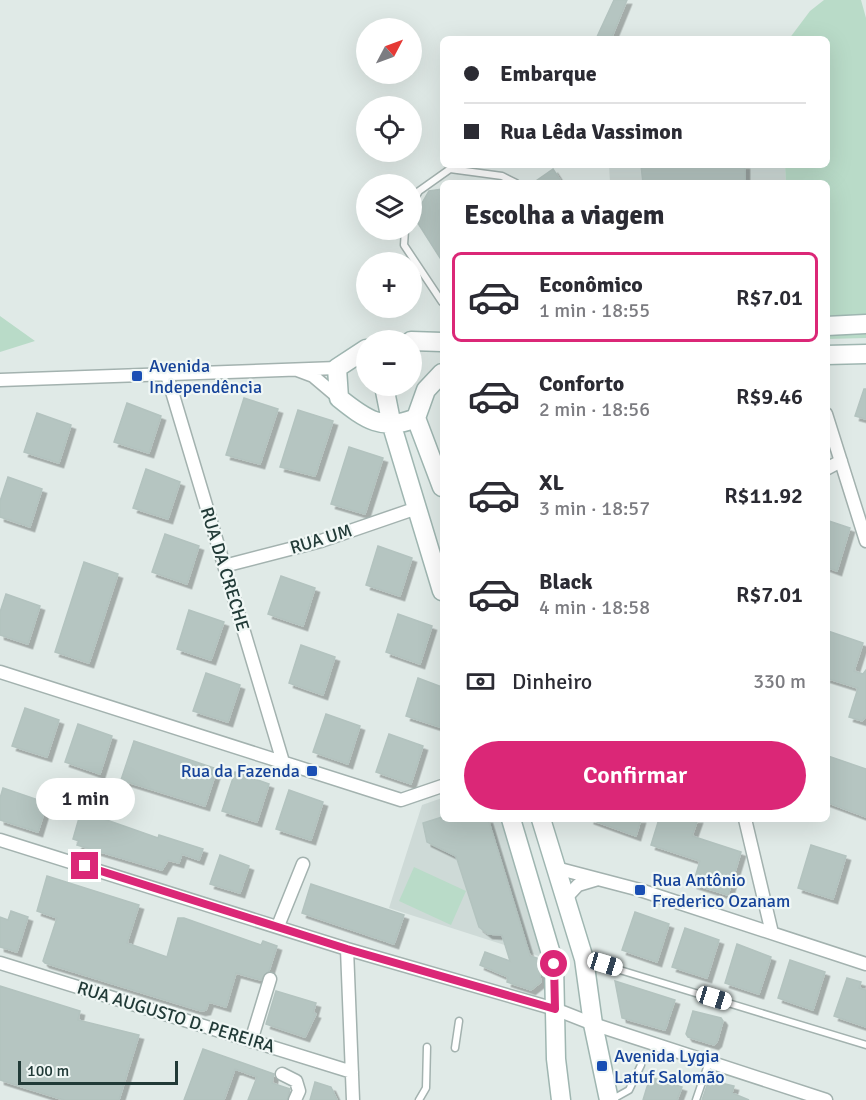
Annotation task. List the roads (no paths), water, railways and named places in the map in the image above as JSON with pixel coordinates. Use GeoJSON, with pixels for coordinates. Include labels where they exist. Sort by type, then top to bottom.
{"type":"FeatureCollection","features":[{"type":"Feature","properties":{"kind":"main road"},"geometry":{"type":"LineString","coordinates":[[830,327],[866,324]]}},
{"type":"Feature","properties":{"kind":"main road"},"geometry":{"type":"LineString","coordinates":[[422,343],[440,342]]}},
{"type":"Feature","properties":{"kind":"main road"},"geometry":{"type":"LineString","coordinates":[[830,356],[866,354]]}},
{"type":"Feature","properties":{"kind":"main road"},"geometry":{"type":"LineString","coordinates":[[356,356],[337,368],[339,398],[355,411],[376,422],[392,426],[416,418]]}},
{"type":"Feature","properties":{"kind":"main road"},"geometry":{"type":"LineString","coordinates":[[440,375],[426,390],[416,418],[440,476]]}},
{"type":"Feature","properties":{"kind":"main road"},"geometry":{"type":"LineString","coordinates":[[386,396],[392,426],[440,584]]}},
{"type":"Feature","properties":{"kind":"main road"},"geometry":{"type":"LineString","coordinates":[[512,822],[552,952],[556,1059],[561,1100]]}},
{"type":"Feature","properties":{"kind":"main road"},"geometry":{"type":"LineString","coordinates":[[542,822],[584,959],[593,1024],[610,1100]]}},
{"type":"Feature","properties":{"kind":"main road"},"geometry":{"type":"LineString","coordinates":[[550,849],[555,831],[552,822]]}},
{"type":"Feature","properties":{"kind":"street"},"geometry":{"type":"LineString","coordinates":[[0,380],[337,368]]}},
{"type":"Feature","properties":{"kind":"street"},"geometry":{"type":"LineString","coordinates":[[293,369],[313,376],[339,398]]}},
{"type":"Feature","properties":{"kind":"street","name":"RUA DA CRECHE"},"geometry":{"type":"LineString","coordinates":[[167,375],[283,762]]}},
{"type":"Feature","properties":{"kind":"street"},"geometry":{"type":"LineString","coordinates":[[830,427],[866,541]]}},
{"type":"Feature","properties":{"kind":"street"},"geometry":{"type":"LineString","coordinates":[[830,467],[841,461]]}},
{"type":"Feature","properties":{"kind":"street","name":"RUA UM"},"geometry":{"type":"LineString","coordinates":[[224,566],[321,541],[417,508]]}},
{"type":"Feature","properties":{"kind":"street"},"geometry":{"type":"LineString","coordinates":[[0,672],[401,800],[440,787]]}},
{"type":"Feature","properties":{"kind":"street"},"geometry":{"type":"LineString","coordinates":[[746,822],[772,933]]}},
{"type":"Feature","properties":{"kind":"street"},"geometry":{"type":"LineString","coordinates":[[0,840],[347,949],[555,1009],[593,1024],[826,1100]]}},
{"type":"Feature","properties":{"kind":"street"},"geometry":{"type":"LineString","coordinates":[[278,926],[303,864]]}},
{"type":"Feature","properties":{"kind":"street"},"geometry":{"type":"LineString","coordinates":[[556,868],[602,879],[866,964]]}},
{"type":"Feature","properties":{"kind":"street"},"geometry":{"type":"LineString","coordinates":[[565,899],[586,880],[602,879]]}},
{"type":"Feature","properties":{"kind":"street"},"geometry":{"type":"LineString","coordinates":[[347,949],[353,1100]]}},
{"type":"Feature","properties":{"kind":"street","name":"RUA AUGUSTO D. PEREIRA"},"geometry":{"type":"LineString","coordinates":[[0,963],[352,1072]]}},
{"type":"Feature","properties":{"kind":"street"},"geometry":{"type":"LineString","coordinates":[[251,1041],[270,979]]}},
{"type":"Feature","properties":{"kind":"street"},"geometry":{"type":"LineString","coordinates":[[282,1074],[296,1081],[299,1091],[296,1100]]}},
{"type":"Feature","properties":{"kind":"lane"},"geometry":{"type":"LineString","coordinates":[[422,188],[450,169],[502,176],[510,180]]}},
{"type":"Feature","properties":{"kind":"lane"},"geometry":{"type":"LineString","coordinates":[[404,240],[404,245],[440,299]]}},
{"type":"Feature","properties":{"kind":"lane"},"geometry":{"type":"LineString","coordinates":[[584,959],[866,1045]]}},
{"type":"Feature","properties":{"kind":"lane"},"geometry":{"type":"LineString","coordinates":[[455,1048],[459,1021]]}},
{"type":"Feature","properties":{"kind":"lane"},"geometry":{"type":"LineString","coordinates":[[419,1100],[426,1088],[427,1047]]}},
{"type":"Feature","properties":{"kind":"lane"},"geometry":{"type":"LineString","coordinates":[[696,1100],[709,1062]]}},
{"type":"Feature","properties":{"kind":"lane"},"geometry":{"type":"LineString","coordinates":[[610,1100],[629,1090],[641,1065]]}},
{"type":"Feature","properties":{"kind":"place","name":"Avenida Independência"},"geometry":{"type":"Point","coordinates":[137,376]}},
{"type":"Feature","properties":{"kind":"place","name":"Rua da Fazenda"},"geometry":{"type":"Point","coordinates":[312,771]}},
{"type":"Feature","properties":{"kind":"place","name":"Rua Antônio Frederico Ozanam"},"geometry":{"type":"Point","coordinates":[640,890]}},
{"type":"Feature","properties":{"kind":"place","name":"Avenida Lygia Latuf Salomão"},"geometry":{"type":"Point","coordinates":[602,1066]}}]}
